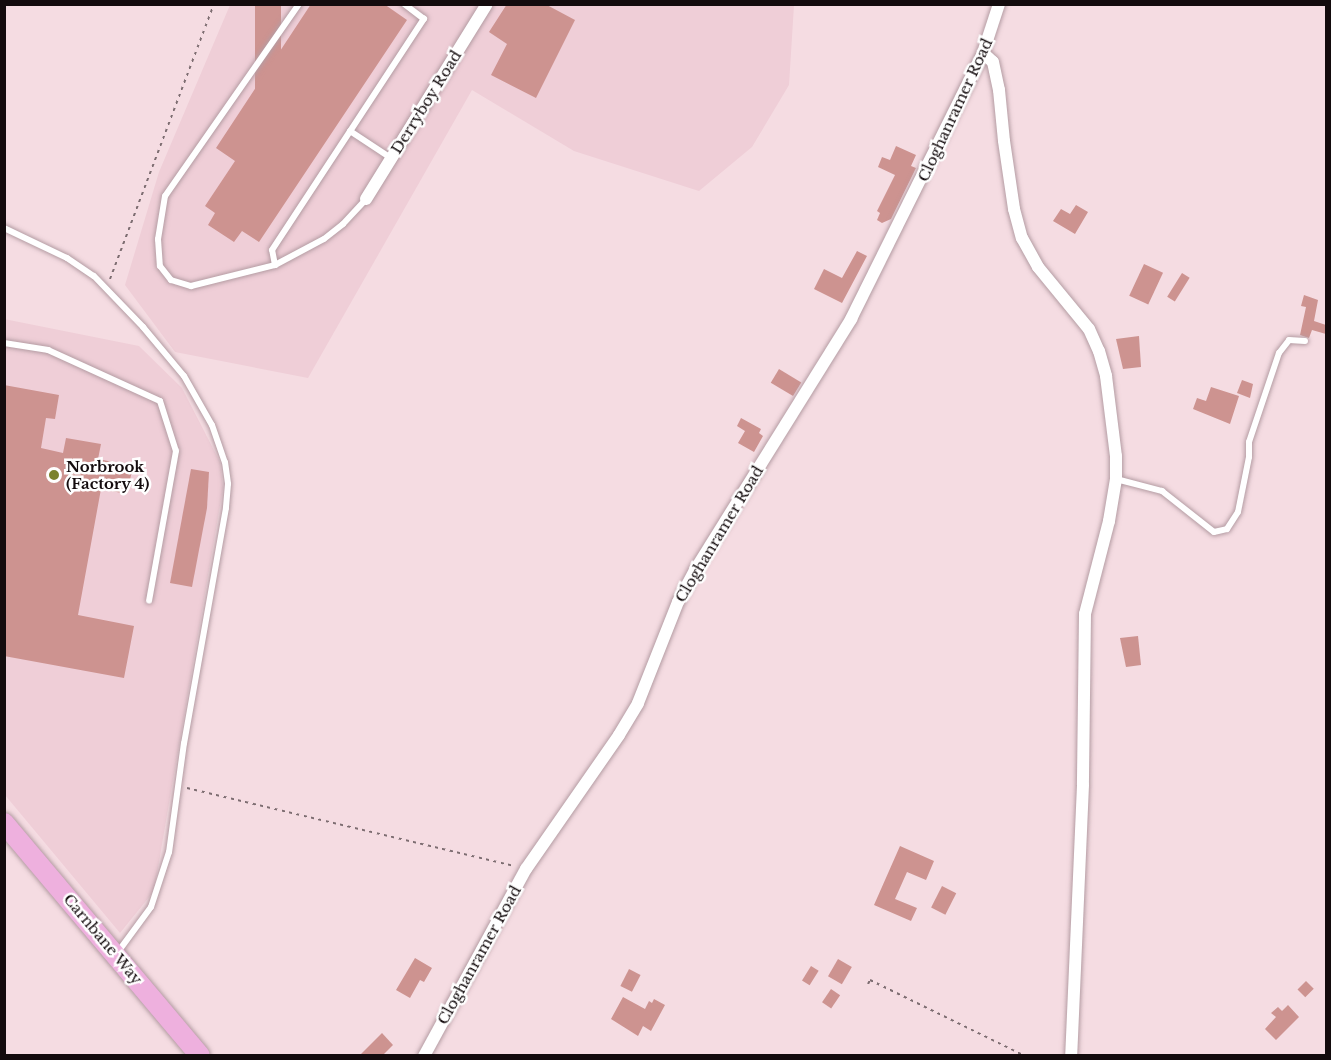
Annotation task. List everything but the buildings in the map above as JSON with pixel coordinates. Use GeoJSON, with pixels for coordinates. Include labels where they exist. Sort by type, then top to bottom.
{"type":"FeatureCollection","features":[{"type":"Feature","properties":{"kind":"highway","name":"Carnbane Way"},"geometry":{"type":"LineString","coordinates":[[4,823],[200,1056]]}},
{"type":"Feature","properties":{"kind":"street","name":"Derryboy Road"},"geometry":{"type":"LineString","coordinates":[[366,199],[487,4]]}},
{"type":"Feature","properties":{"kind":"street","name":"Cloghanramer Road"},"geometry":{"type":"LineString","coordinates":[[424,1056],[526,868],[619,735],[638,703],[667,635],[678,602],[846,328],[983,53],[999,4]]}},
{"type":"Feature","properties":{"kind":"street"},"geometry":{"type":"LineString","coordinates":[[983,53],[993,62],[999,90],[1007,164],[1022,238],[1038,267],[1089,328],[1099,351],[1106,376],[1116,456],[1116,479],[1085,614],[1083,785],[1071,1056]]}},
{"type":"Feature","properties":{"kind":"lane"},"geometry":{"type":"LineString","coordinates":[[300,4],[169,190],[162,206],[158,239],[160,266],[165,274],[179,284],[199,285],[275,265],[324,239],[344,224],[366,199]]}},
{"type":"Feature","properties":{"kind":"lane"},"geometry":{"type":"LineString","coordinates":[[275,265],[272,250],[424,18],[404,4]]}},
{"type":"Feature","properties":{"kind":"lane"},"geometry":{"type":"LineString","coordinates":[[350,131],[392,158]]}},
{"type":"Feature","properties":{"kind":"lane"},"geometry":{"type":"LineString","coordinates":[[4,228],[67,258],[104,286],[184,376],[212,425],[225,462],[228,484],[226,508],[178,786],[169,852],[151,907],[116,955]]}},
{"type":"Feature","properties":{"kind":"lane"},"geometry":{"type":"LineString","coordinates":[[1116,479],[1162,491],[1214,532],[1227,529],[1238,512],[1249,457],[1249,442],[1279,353],[1289,340],[1305,341]]}},
{"type":"Feature","properties":{"kind":"lane"},"geometry":{"type":"LineString","coordinates":[[4,343],[48,350],[160,401],[176,451],[149,601]]}},
{"type":"Feature","properties":{"kind":"path"},"geometry":{"type":"LineString","coordinates":[[104,286],[112,278],[214,4]]}},
{"type":"Feature","properties":{"kind":"path"},"geometry":{"type":"LineString","coordinates":[[178,786],[526,868]]}},
{"type":"Feature","properties":{"kind":"path"},"geometry":{"type":"LineString","coordinates":[[868,984],[870,980],[1025,1056]]}},
{"type":"Feature","properties":{"kind":"shaded area"},"geometry":{"type":"Polygon","coordinates":[[[230,5],[794,5],[789,85],[752,147],[699,191],[574,151],[472,90],[308,378],[175,352],[125,285],[159,172],[230,5]]]}},
{"type":"Feature","properties":{"kind":"shaded area"},"geometry":{"type":"Polygon","coordinates":[[[4,319],[139,346],[182,388],[220,462],[223,488],[154,891],[120,933],[5,795],[4,319]]]}},
{"type":"Feature","properties":{"kind":"place","name":"Norbrook (Factory 4)"},"geometry":{"type":"Point","coordinates":[54,475]}}]}
